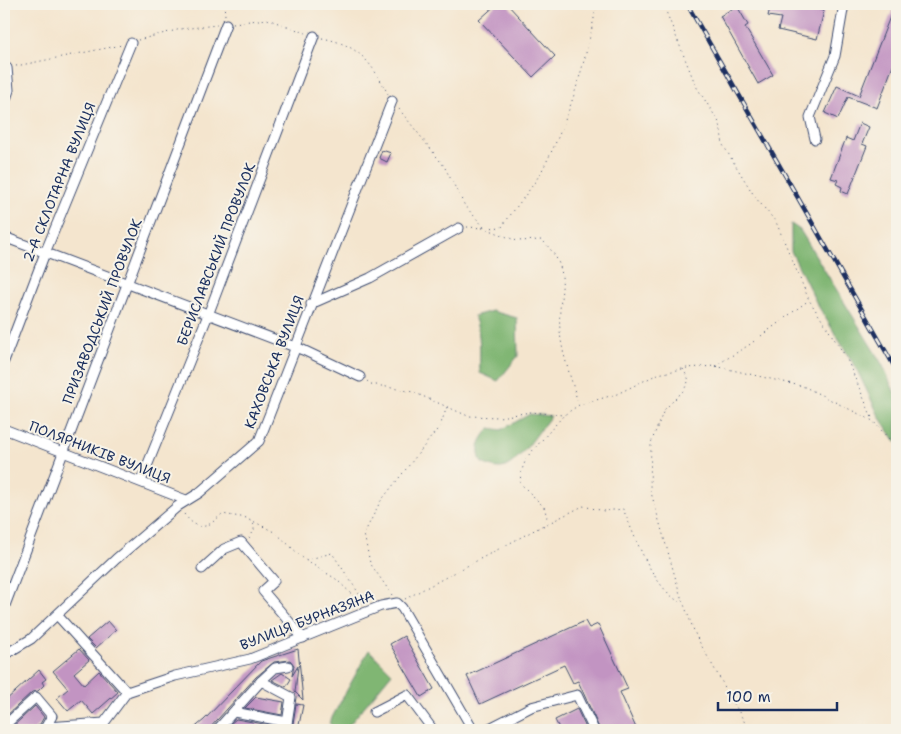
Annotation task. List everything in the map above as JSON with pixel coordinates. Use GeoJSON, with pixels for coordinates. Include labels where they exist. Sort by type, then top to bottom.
{"type":"FeatureCollection","features":[{"type":"Feature","properties":{"kind":"street"},"geometry":{"type":"LineString","coordinates":[[815,139],[810,117],[835,56],[844,4]]}},
{"type":"Feature","properties":{"kind":"street","name":"ПРИЗАВОДСЬКИЙ ПРОВУЛОК"},"geometry":{"type":"LineString","coordinates":[[4,608],[226,24]]}},
{"type":"Feature","properties":{"kind":"street","name":"БЕРИСЛАВСЬКИЙ ПРОВУЛОК"},"geometry":{"type":"LineString","coordinates":[[141,481],[208,315],[314,36]]}},
{"type":"Feature","properties":{"kind":"street","name":"2-А СКЛОТАРНА ВУЛИЦЯ"},"geometry":{"type":"LineString","coordinates":[[4,361],[45,253],[130,43]]}},
{"type":"Feature","properties":{"kind":"street"},"geometry":{"type":"LineString","coordinates":[[4,105],[9,90],[7,68]]}},
{"type":"Feature","properties":{"kind":"street","name":"КАХОВСЬКА ВУЛИЦЯ"},"geometry":{"type":"LineString","coordinates":[[4,655],[31,639],[116,559],[178,506],[199,493],[259,440],[392,100]]}},
{"type":"Feature","properties":{"kind":"street"},"geometry":{"type":"LineString","coordinates":[[311,304],[370,278],[459,228]]}},
{"type":"Feature","properties":{"kind":"street"},"geometry":{"type":"LineString","coordinates":[[4,236],[303,350],[360,377]]}},
{"type":"Feature","properties":{"kind":"street","name":"ПОЛЯРНИКІВ ВУЛИЦЯ"},"geometry":{"type":"LineString","coordinates":[[4,429],[186,500]]}},
{"type":"Feature","properties":{"kind":"street"},"geometry":{"type":"LineString","coordinates":[[202,568],[224,549],[241,542],[274,581],[263,591],[303,638]]}},
{"type":"Feature","properties":{"kind":"street"},"geometry":{"type":"LineString","coordinates":[[397,603],[402,608],[473,730]]}},
{"type":"Feature","properties":{"kind":"street","name":"ВУЛИЦЯ БУРНАЗЯНА"},"geometry":{"type":"LineString","coordinates":[[127,692],[175,676],[250,659],[371,610],[397,603]]}},
{"type":"Feature","properties":{"kind":"street"},"geometry":{"type":"LineString","coordinates":[[46,729],[104,723],[127,692],[57,615]]}},
{"type":"Feature","properties":{"kind":"street"},"geometry":{"type":"LineString","coordinates":[[217,730],[275,668],[288,666]]}},
{"type":"Feature","properties":{"kind":"street"},"geometry":{"type":"LineString","coordinates":[[234,712],[286,726],[291,697],[261,681]]}},
{"type":"Feature","properties":{"kind":"street"},"geometry":{"type":"LineString","coordinates":[[374,712],[407,695],[433,730]]}},
{"type":"Feature","properties":{"kind":"street"},"geometry":{"type":"LineString","coordinates":[[486,730],[531,707],[577,695],[594,730]]}},
{"type":"Feature","properties":{"kind":"street"},"geometry":{"type":"LineString","coordinates":[[4,726],[36,697],[52,716],[46,729]]}},
{"type":"Feature","properties":{"kind":"path"},"geometry":{"type":"LineString","coordinates":[[224,4],[226,24]]}},
{"type":"Feature","properties":{"kind":"path"},"geometry":{"type":"LineString","coordinates":[[459,228],[502,226],[539,176],[560,135],[584,68],[597,4]]}},
{"type":"Feature","properties":{"kind":"path"},"geometry":{"type":"LineString","coordinates":[[663,4],[696,86],[720,124],[723,145],[755,197],[776,222],[810,300],[846,357],[873,420],[897,448]]}},
{"type":"Feature","properties":{"kind":"path"},"geometry":{"type":"LineString","coordinates":[[7,68],[130,43],[156,34],[181,29],[267,18],[314,36],[333,40],[360,52],[378,74],[392,100],[444,166],[465,206],[485,228],[517,241],[542,240],[556,254],[562,269],[560,331],[579,405]]}},
{"type":"Feature","properties":{"kind":"path"},"geometry":{"type":"LineString","coordinates":[[715,366],[749,346],[810,300]]}},
{"type":"Feature","properties":{"kind":"path"},"geometry":{"type":"LineString","coordinates":[[542,526],[547,517],[544,507],[520,483],[521,472],[527,457],[564,415],[579,405],[618,394],[658,374],[715,366],[805,387],[873,420]]}},
{"type":"Feature","properties":{"kind":"path"},"geometry":{"type":"LineString","coordinates":[[683,369],[689,380],[684,390],[664,410],[651,443],[650,489],[684,604],[696,636],[750,730]]}},
{"type":"Feature","properties":{"kind":"path"},"geometry":{"type":"LineString","coordinates":[[360,377],[371,384],[413,392],[468,416],[499,417],[531,412],[564,415]]}},
{"type":"Feature","properties":{"kind":"path"},"geometry":{"type":"LineString","coordinates":[[447,407],[440,426],[380,502],[364,534],[370,563],[397,603],[472,562],[583,506],[604,510],[623,509],[648,565],[671,598],[684,604]]}},
{"type":"Feature","properties":{"kind":"path"},"geometry":{"type":"LineString","coordinates":[[178,506],[190,522],[202,527],[208,526],[222,514],[247,518],[276,533],[305,560],[336,579],[371,610]]}},
{"type":"Feature","properties":{"kind":"path"},"geometry":{"type":"LineString","coordinates":[[243,544],[254,531],[254,525],[247,518]]}},
{"type":"Feature","properties":{"kind":"path"},"geometry":{"type":"LineString","coordinates":[[305,560],[332,553],[371,610]]}},
{"type":"Feature","properties":{"kind":"green space"},"geometry":{"type":"Polygon","coordinates":[[[791,224],[800,230],[882,364],[897,398],[897,443],[880,418],[856,368],[817,304],[791,251],[791,224]]]}},
{"type":"Feature","properties":{"kind":"green space"},"geometry":{"type":"Polygon","coordinates":[[[492,311],[517,318],[518,356],[498,381],[480,373],[479,337],[474,316],[492,311]]]}},
{"type":"Feature","properties":{"kind":"green space"},"geometry":{"type":"Polygon","coordinates":[[[530,414],[551,416],[517,458],[502,468],[482,463],[479,448],[490,428],[501,430],[530,414]]]}},
{"type":"Feature","properties":{"kind":"green space"},"geometry":{"type":"Polygon","coordinates":[[[369,650],[392,673],[345,730],[338,730],[329,723],[369,650]]]}},
{"type":"Feature","properties":{"kind":"building"},"geometry":{"type":"Polygon","coordinates":[[[497,4],[507,4],[555,56],[533,77],[479,20],[497,4]]]}},
{"type":"Feature","properties":{"kind":"building"},"geometry":{"type":"Polygon","coordinates":[[[771,4],[818,4],[817,9],[824,11],[817,39],[778,30],[781,18],[768,16],[771,4]]]}},
{"type":"Feature","properties":{"kind":"building"},"geometry":{"type":"Polygon","coordinates":[[[895,4],[897,4],[897,55],[877,108],[848,97],[838,119],[825,113],[837,86],[859,96],[895,4]]]}},
{"type":"Feature","properties":{"kind":"building"},"geometry":{"type":"Polygon","coordinates":[[[737,6],[748,25],[745,27],[773,75],[758,84],[720,16],[737,6]]]}},
{"type":"Feature","properties":{"kind":"building"},"geometry":{"type":"Polygon","coordinates":[[[860,123],[869,127],[862,144],[867,146],[848,194],[841,191],[842,187],[836,184],[838,180],[831,178],[846,138],[853,141],[860,123]]]}},
{"type":"Feature","properties":{"kind":"building"},"geometry":{"type":"Polygon","coordinates":[[[382,150],[391,153],[387,162],[379,158],[382,150]]]}},
{"type":"Feature","properties":{"kind":"building"},"geometry":{"type":"Polygon","coordinates":[[[108,621],[116,630],[96,648],[87,639],[108,621]]]}},
{"type":"Feature","properties":{"kind":"building"},"geometry":{"type":"Polygon","coordinates":[[[585,621],[589,628],[598,624],[628,689],[620,692],[636,728],[631,730],[600,730],[578,681],[573,683],[564,665],[480,704],[467,676],[585,621]]]}},
{"type":"Feature","properties":{"kind":"building"},"geometry":{"type":"Polygon","coordinates":[[[404,636],[434,689],[421,697],[390,644],[404,636]]]}},
{"type":"Feature","properties":{"kind":"building"},"geometry":{"type":"Polygon","coordinates":[[[79,649],[89,660],[74,673],[84,685],[99,671],[118,692],[93,714],[81,700],[68,711],[57,698],[68,689],[53,671],[79,649]]]}},
{"type":"Feature","properties":{"kind":"building"},"geometry":{"type":"Polygon","coordinates":[[[298,649],[303,700],[295,692],[298,666],[292,676],[294,665],[290,660],[274,662],[256,677],[208,730],[192,730],[261,661],[298,649]]]}},
{"type":"Feature","properties":{"kind":"building"},"geometry":{"type":"Polygon","coordinates":[[[39,670],[46,679],[42,682],[44,685],[38,691],[32,692],[4,718],[4,702],[39,670]]]}},
{"type":"Feature","properties":{"kind":"building"},"geometry":{"type":"Polygon","coordinates":[[[282,673],[291,679],[286,687],[272,680],[282,673]]]}},
{"type":"Feature","properties":{"kind":"building"},"geometry":{"type":"Polygon","coordinates":[[[256,697],[284,702],[282,715],[245,708],[256,697]]]}},
{"type":"Feature","properties":{"kind":"building"},"geometry":{"type":"Polygon","coordinates":[[[296,704],[303,705],[298,730],[292,730],[296,704]]]}},
{"type":"Feature","properties":{"kind":"building"},"geometry":{"type":"Polygon","coordinates":[[[35,706],[44,717],[40,724],[33,730],[9,730],[35,706]]]}},
{"type":"Feature","properties":{"kind":"building"},"geometry":{"type":"Polygon","coordinates":[[[577,709],[587,730],[560,730],[555,720],[577,709]]]}},
{"type":"Feature","properties":{"kind":"building"},"geometry":{"type":"Polygon","coordinates":[[[236,719],[280,727],[280,730],[229,730],[230,724],[236,719]]]}},
{"type":"Feature","properties":{"kind":"railway"},"geometry":{"type":"LineString","coordinates":[[687,4],[897,371]]}}]}
